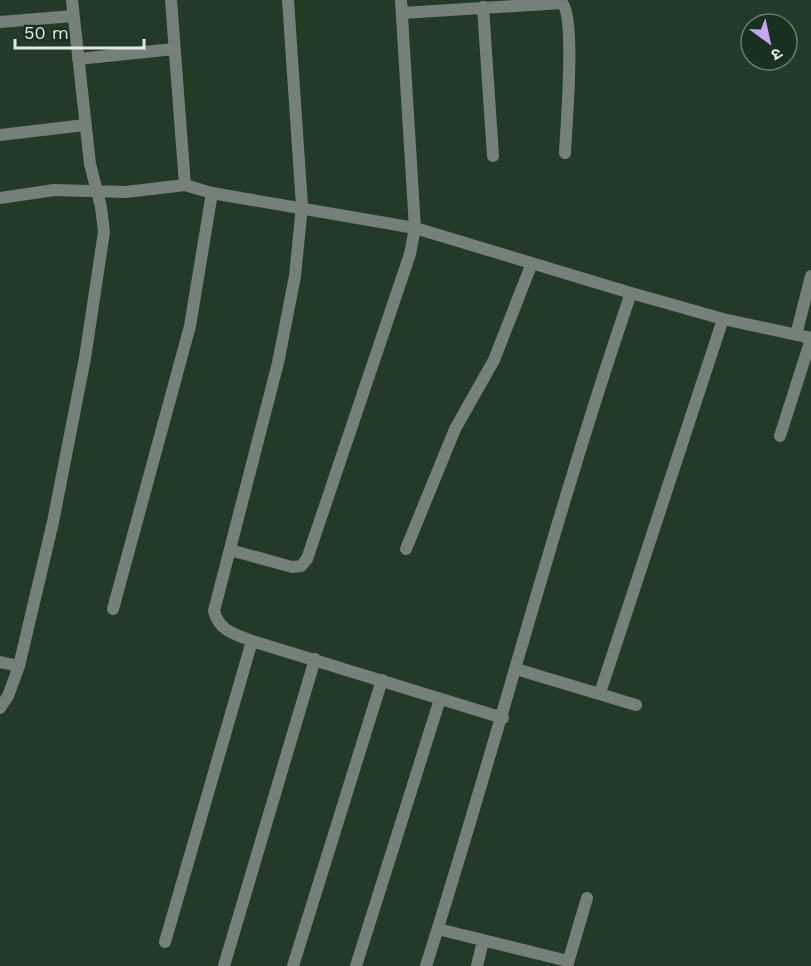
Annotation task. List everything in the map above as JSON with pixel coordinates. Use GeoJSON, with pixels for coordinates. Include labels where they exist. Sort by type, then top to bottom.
{"type":"FeatureCollection","features":[{"type":"Feature","properties":{"kind":"street"},"geometry":{"type":"LineString","coordinates":[[0,708],[8,696],[19,666],[53,522],[104,232],[92,176],[72,0]]}},
{"type":"Feature","properties":{"kind":"street"},"geometry":{"type":"LineString","coordinates":[[171,0],[185,185]]}},
{"type":"Feature","properties":{"kind":"street"},"geometry":{"type":"LineString","coordinates":[[288,0],[302,206],[295,276],[284,335],[214,611],[220,625],[252,641],[502,718]]}},
{"type":"Feature","properties":{"kind":"street"},"geometry":{"type":"LineString","coordinates":[[230,550],[292,567],[301,566],[307,559],[403,276],[415,228],[401,0]]}},
{"type":"Feature","properties":{"kind":"street"},"geometry":{"type":"LineString","coordinates":[[402,13],[554,2],[566,7],[569,68],[565,153]]}},
{"type":"Feature","properties":{"kind":"street"},"geometry":{"type":"LineString","coordinates":[[483,7],[493,156]]}},
{"type":"Feature","properties":{"kind":"street"},"geometry":{"type":"LineString","coordinates":[[0,22],[73,16]]}},
{"type":"Feature","properties":{"kind":"street"},"geometry":{"type":"LineString","coordinates":[[78,59],[174,49]]}},
{"type":"Feature","properties":{"kind":"street"},"geometry":{"type":"LineString","coordinates":[[0,135],[85,125]]}},
{"type":"Feature","properties":{"kind":"street"},"geometry":{"type":"LineString","coordinates":[[0,198],[54,190],[126,192],[185,185],[212,193],[302,206],[415,228],[631,293],[723,318],[811,338],[780,436]]}},
{"type":"Feature","properties":{"kind":"street"},"geometry":{"type":"LineString","coordinates":[[113,609],[190,326],[212,193]]}},
{"type":"Feature","properties":{"kind":"street"},"geometry":{"type":"LineString","coordinates":[[406,549],[454,429],[494,360],[532,263]]}},
{"type":"Feature","properties":{"kind":"street"},"geometry":{"type":"LineString","coordinates":[[796,335],[811,276]]}},
{"type":"Feature","properties":{"kind":"street"},"geometry":{"type":"LineString","coordinates":[[426,966],[502,718],[585,427],[631,293]]}},
{"type":"Feature","properties":{"kind":"street"},"geometry":{"type":"LineString","coordinates":[[600,693],[723,318]]}},
{"type":"Feature","properties":{"kind":"street"},"geometry":{"type":"LineString","coordinates":[[165,942],[252,641]]}},
{"type":"Feature","properties":{"kind":"street"},"geometry":{"type":"LineString","coordinates":[[224,966],[315,659]]}},
{"type":"Feature","properties":{"kind":"street"},"geometry":{"type":"LineString","coordinates":[[0,662],[19,666]]}},
{"type":"Feature","properties":{"kind":"street"},"geometry":{"type":"LineString","coordinates":[[516,669],[636,705]]}},
{"type":"Feature","properties":{"kind":"street"},"geometry":{"type":"LineString","coordinates":[[293,966],[382,680]]}},
{"type":"Feature","properties":{"kind":"street"},"geometry":{"type":"LineString","coordinates":[[356,966],[440,699]]}},
{"type":"Feature","properties":{"kind":"street"},"geometry":{"type":"LineString","coordinates":[[438,929],[568,963],[587,898]]}},
{"type":"Feature","properties":{"kind":"street"},"geometry":{"type":"LineString","coordinates":[[477,966],[483,941]]}}]}
